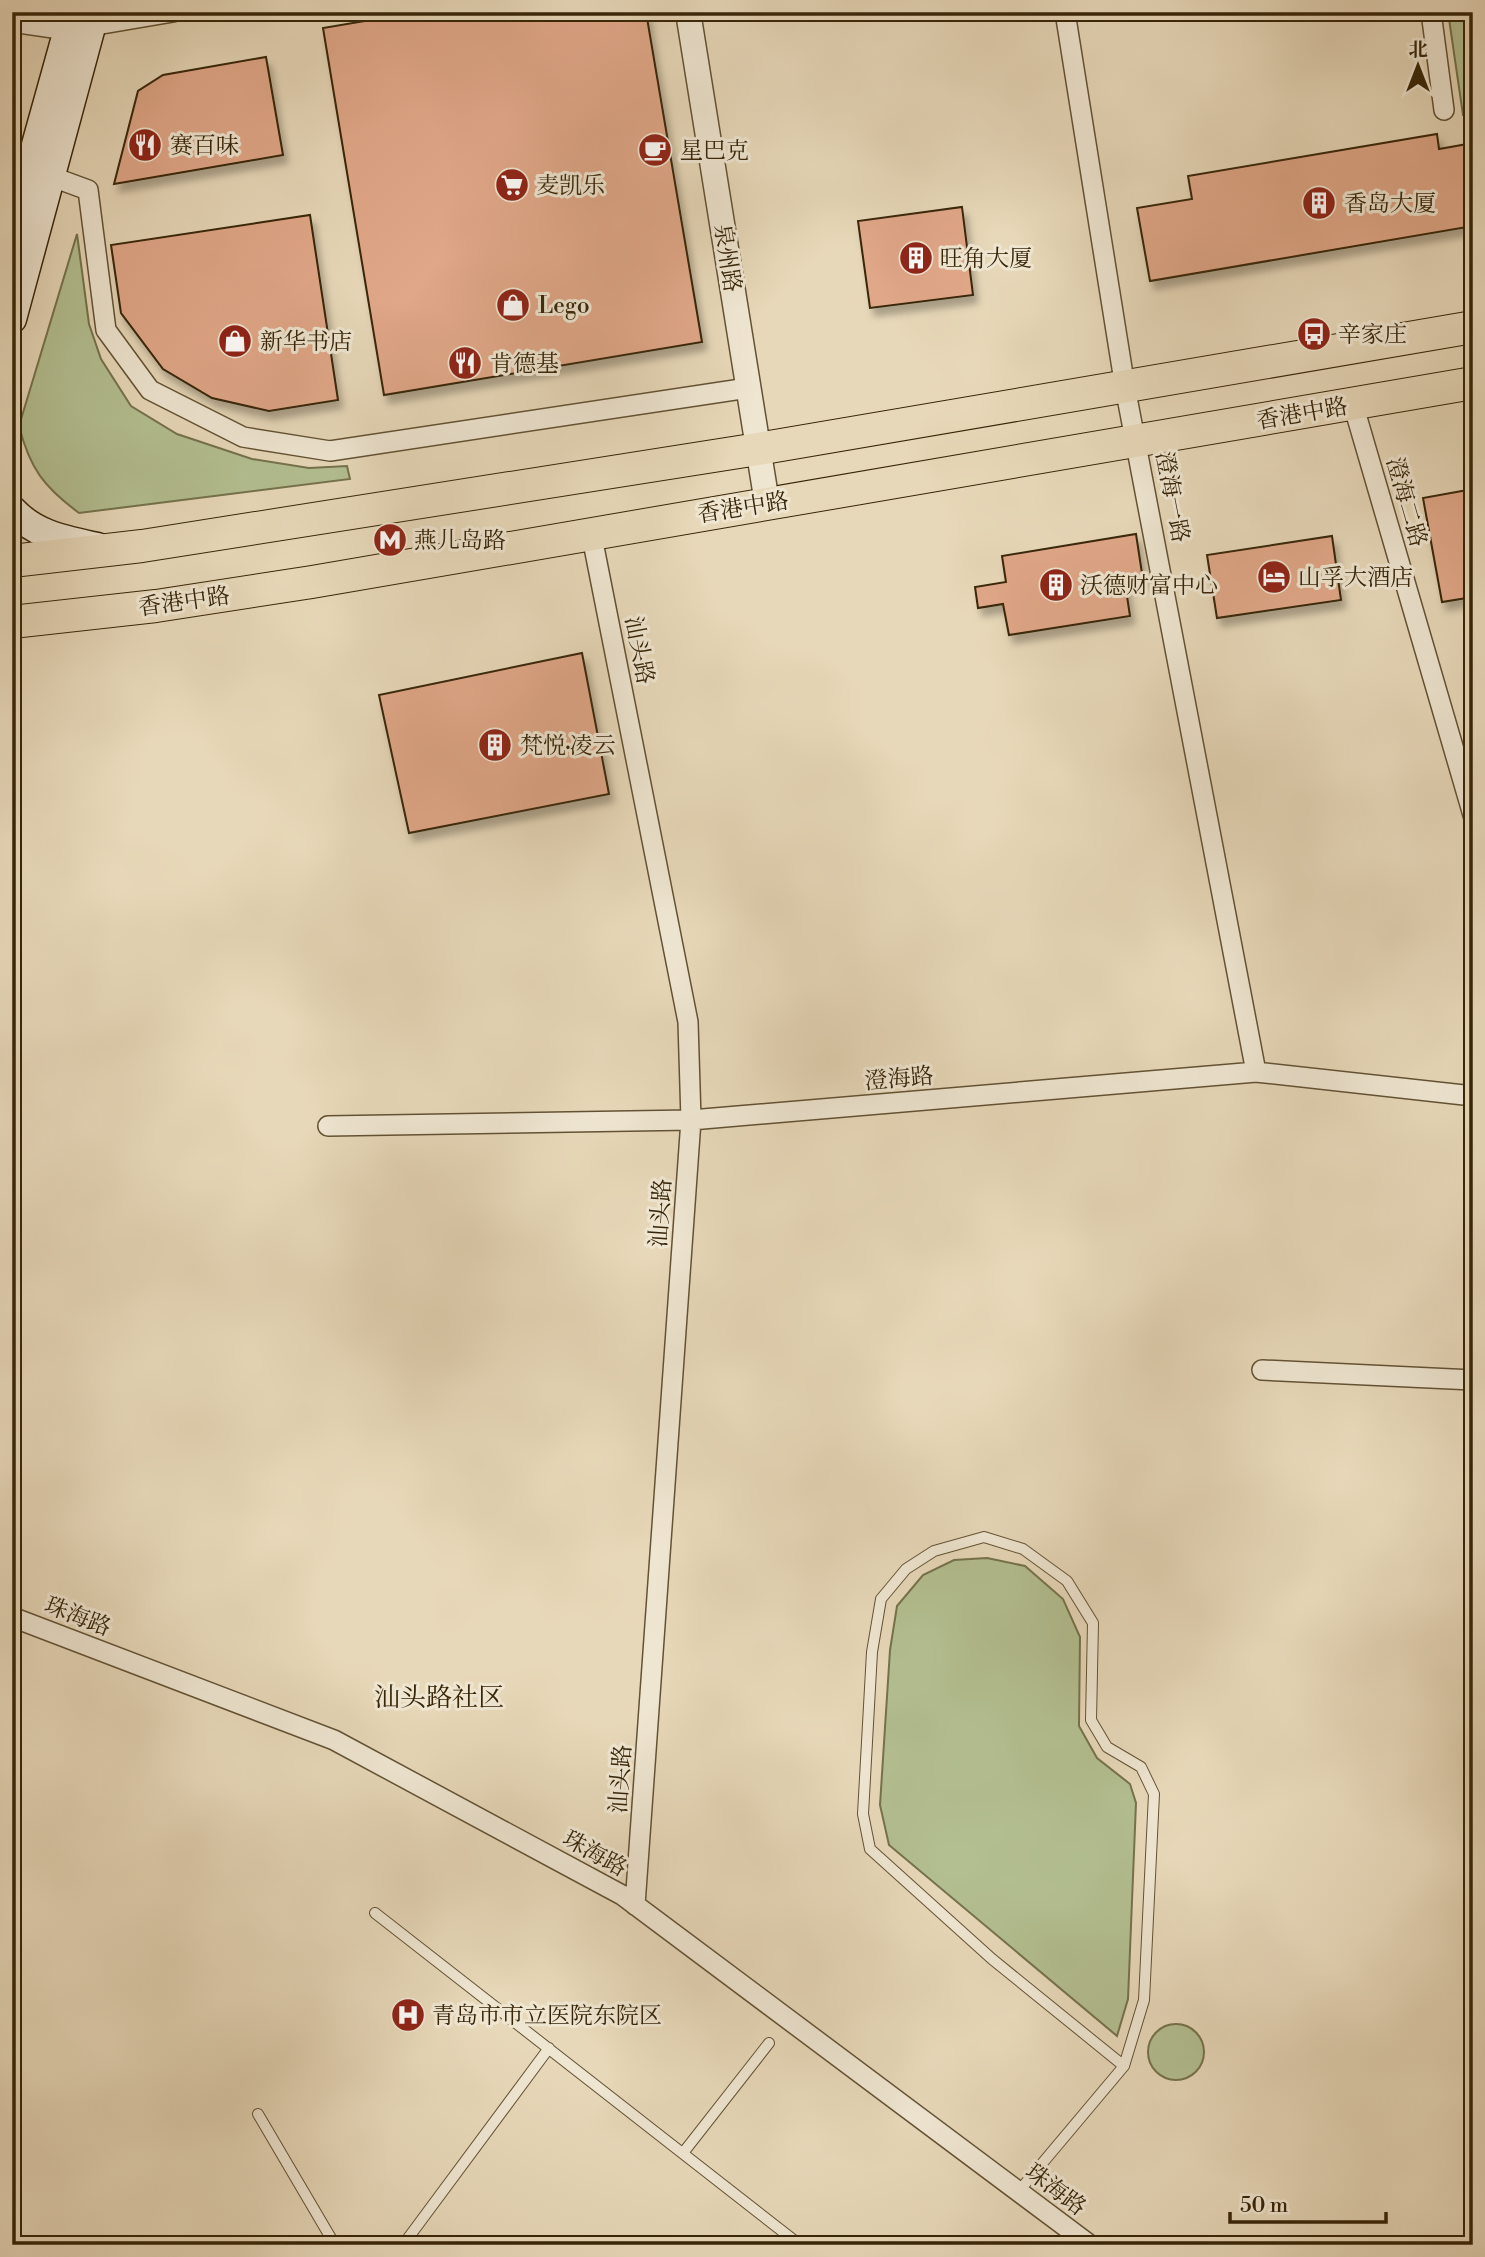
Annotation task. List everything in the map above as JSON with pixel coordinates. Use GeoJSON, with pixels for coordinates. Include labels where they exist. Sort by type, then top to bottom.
{"type":"FeatureCollection","features":[{"type":"Feature","properties":{"kind":"main road"},"geometry":{"type":"LineString","coordinates":[[12,319],[50,176],[81,20]]}},
{"type":"Feature","properties":{"kind":"main road"},"geometry":{"type":"LineString","coordinates":[[12,231],[81,20]]}},
{"type":"Feature","properties":{"kind":"main road"},"geometry":{"type":"LineString","coordinates":[[12,561],[110,549],[758,449],[1473,327]]}},
{"type":"Feature","properties":{"kind":"main road","name":"香港中路"},"geometry":{"type":"LineString","coordinates":[[12,622],[156,606],[312,582],[591,532],[1473,383]]}},
{"type":"Feature","properties":{"kind":"main road"},"geometry":{"type":"LineString","coordinates":[[12,510],[23,522],[54,538],[110,549]]}},
{"type":"Feature","properties":{"kind":"street"},"geometry":{"type":"LineString","coordinates":[[12,22],[81,20],[173,12]]}},
{"type":"Feature","properties":{"kind":"street","name":"泉州路"},"geometry":{"type":"LineString","coordinates":[[688,12],[767,503]]}},
{"type":"Feature","properties":{"kind":"street","name":"澄海一路"},"geometry":{"type":"LineString","coordinates":[[1065,12],[1125,387],[1138,441],[1256,1072]]}},
{"type":"Feature","properties":{"kind":"street"},"geometry":{"type":"LineString","coordinates":[[1432,12],[1444,110]]}},
{"type":"Feature","properties":{"kind":"street"},"geometry":{"type":"LineString","coordinates":[[50,176],[88,190],[106,330],[150,390],[243,437],[330,451],[748,388]]}},
{"type":"Feature","properties":{"kind":"street","name":"澄海二路"},"geometry":{"type":"LineString","coordinates":[[1353,404],[1473,815]]}},
{"type":"Feature","properties":{"kind":"street","name":"汕头路"},"geometry":{"type":"LineString","coordinates":[[591,532],[688,1022],[691,1120],[635,1905]]}},
{"type":"Feature","properties":{"kind":"street","name":"澄海路"},"geometry":{"type":"LineString","coordinates":[[328,1126],[691,1120],[1256,1072],[1473,1096]]}},
{"type":"Feature","properties":{"kind":"street"},"geometry":{"type":"LineString","coordinates":[[1262,1370],[1473,1380]]}},
{"type":"Feature","properties":{"kind":"street","name":"珠海路"},"geometry":{"type":"LineString","coordinates":[[12,1617],[334,1740],[635,1905],[1090,2245]]}},
{"type":"Feature","properties":{"kind":"lane"},"geometry":{"type":"LineString","coordinates":[[1019,2191],[1124,2066],[1144,2000],[1154,1794],[1141,1767],[1107,1747],[1091,1720],[1093,1623],[1067,1581],[1023,1549],[984,1537],[934,1551],[906,1569],[881,1599],[872,1653],[863,1814],[870,1849],[992,1959],[1124,2066]]}},
{"type":"Feature","properties":{"kind":"lane"},"geometry":{"type":"LineString","coordinates":[[376,1913],[800,2245]]}},
{"type":"Feature","properties":{"kind":"lane"},"geometry":{"type":"LineString","coordinates":[[682,2153],[769,2043]]}},
{"type":"Feature","properties":{"kind":"lane"},"geometry":{"type":"LineString","coordinates":[[403,2245],[549,2048]]}},
{"type":"Feature","properties":{"kind":"lane"},"geometry":{"type":"LineString","coordinates":[[258,2114],[335,2245]]}},
{"type":"Feature","properties":{"kind":"green space"},"geometry":{"type":"Polygon","coordinates":[[[1448,12],[1473,12],[1473,114],[1463,115],[1448,12]]]}},
{"type":"Feature","properties":{"kind":"green space"},"geometry":{"type":"Polygon","coordinates":[[[77,234],[89,324],[101,359],[131,406],[177,434],[252,459],[309,468],[347,466],[350,479],[79,513],[56,494],[34,466],[19,426],[77,234]]]}},
{"type":"Feature","properties":{"kind":"green space"},"geometry":{"type":"Polygon","coordinates":[[[987,1558],[1025,1566],[1063,1599],[1080,1637],[1079,1726],[1097,1758],[1130,1784],[1136,1803],[1128,1999],[1117,2036],[889,1845],[880,1805],[890,1650],[897,1606],[923,1575],[954,1560],[987,1558]]]}},
{"type":"Feature","properties":{"kind":"green space"},"geometry":{"type":"Polygon","coordinates":[[[1176,2024],[1187,2026],[1196,2032],[1202,2041],[1202,2063],[1196,2072],[1187,2078],[1176,2080],[1165,2078],[1156,2072],[1150,2063],[1148,2052],[1150,2041],[1156,2032],[1165,2026],[1176,2024]]]}},
{"type":"Feature","properties":{"kind":"building","name":"麦凯乐"},"geometry":{"type":"Polygon","coordinates":[[[418,12],[646,12],[702,342],[384,395],[323,28],[418,12]]]}},
{"type":"Feature","properties":{"kind":"building"},"geometry":{"type":"Polygon","coordinates":[[[266,57],[283,155],[114,184],[138,91],[163,75],[266,57]]]}},
{"type":"Feature","properties":{"kind":"building","name":"香岛大厦"},"geometry":{"type":"Polygon","coordinates":[[[1437,134],[1439,149],[1473,143],[1473,226],[1150,281],[1137,208],[1192,199],[1188,176],[1437,134]]]}},
{"type":"Feature","properties":{"kind":"building","name":"旺角大厦"},"geometry":{"type":"Polygon","coordinates":[[[962,207],[973,295],[870,308],[858,221],[962,207]]]}},
{"type":"Feature","properties":{"kind":"building","name":"新华书店"},"geometry":{"type":"Polygon","coordinates":[[[310,215],[338,400],[269,411],[212,398],[163,369],[121,313],[111,245],[310,215]]]}},
{"type":"Feature","properties":{"kind":"building"},"geometry":{"type":"Polygon","coordinates":[[[1473,489],[1473,597],[1442,602],[1423,498],[1473,489]]]}},
{"type":"Feature","properties":{"kind":"building","name":"沃德财富中心"},"geometry":{"type":"Polygon","coordinates":[[[1136,534],[1143,580],[1125,583],[1130,616],[1009,635],[1003,604],[978,608],[975,587],[1006,582],[1002,556],[1136,534]]]}},
{"type":"Feature","properties":{"kind":"building","name":"山孚大酒店"},"geometry":{"type":"Polygon","coordinates":[[[1332,536],[1341,600],[1217,618],[1207,555],[1332,536]]]}},
{"type":"Feature","properties":{"kind":"building","name":"梵悦·凌云"},"geometry":{"type":"Polygon","coordinates":[[[582,653],[609,794],[409,833],[379,695],[582,653]]]}},
{"type":"Feature","properties":{"kind":"place","name":"赛百味"},"geometry":{"type":"Point","coordinates":[145,145]}},
{"type":"Feature","properties":{"kind":"place","name":"星巴克"},"geometry":{"type":"Point","coordinates":[655,150]}},
{"type":"Feature","properties":{"kind":"place","name":"麦凯乐"},"geometry":{"type":"Point","coordinates":[512,185]}},
{"type":"Feature","properties":{"kind":"place","name":"香岛大厦"},"geometry":{"type":"Point","coordinates":[1319,203]}},
{"type":"Feature","properties":{"kind":"place","name":"旺角大厦"},"geometry":{"type":"Point","coordinates":[916,258]}},
{"type":"Feature","properties":{"kind":"place","name":"Lego"},"geometry":{"type":"Point","coordinates":[513,305]}},
{"type":"Feature","properties":{"kind":"place","name":"辛家庄"},"geometry":{"type":"Point","coordinates":[1314,334]}},
{"type":"Feature","properties":{"kind":"place","name":"新华书店"},"geometry":{"type":"Point","coordinates":[235,341]}},
{"type":"Feature","properties":{"kind":"place","name":"肯德基"},"geometry":{"type":"Point","coordinates":[465,363]}},
{"type":"Feature","properties":{"kind":"place","name":"燕儿岛路"},"geometry":{"type":"Point","coordinates":[390,540]}},
{"type":"Feature","properties":{"kind":"place","name":"山孚大酒店"},"geometry":{"type":"Point","coordinates":[1274,577]}},
{"type":"Feature","properties":{"kind":"place","name":"沃德财富中心"},"geometry":{"type":"Point","coordinates":[1056,585]}},
{"type":"Feature","properties":{"kind":"place","name":"梵悦·凌云"},"geometry":{"type":"Point","coordinates":[495,745]}},
{"type":"Feature","properties":{"kind":"place","name":"青岛市市立医院东院区"},"geometry":{"type":"Point","coordinates":[408,2015]}},
{"type":"Feature","properties":{"kind":"district","name":"汕头路社区"},"geometry":{"type":"Point","coordinates":[439,1697]}}]}
